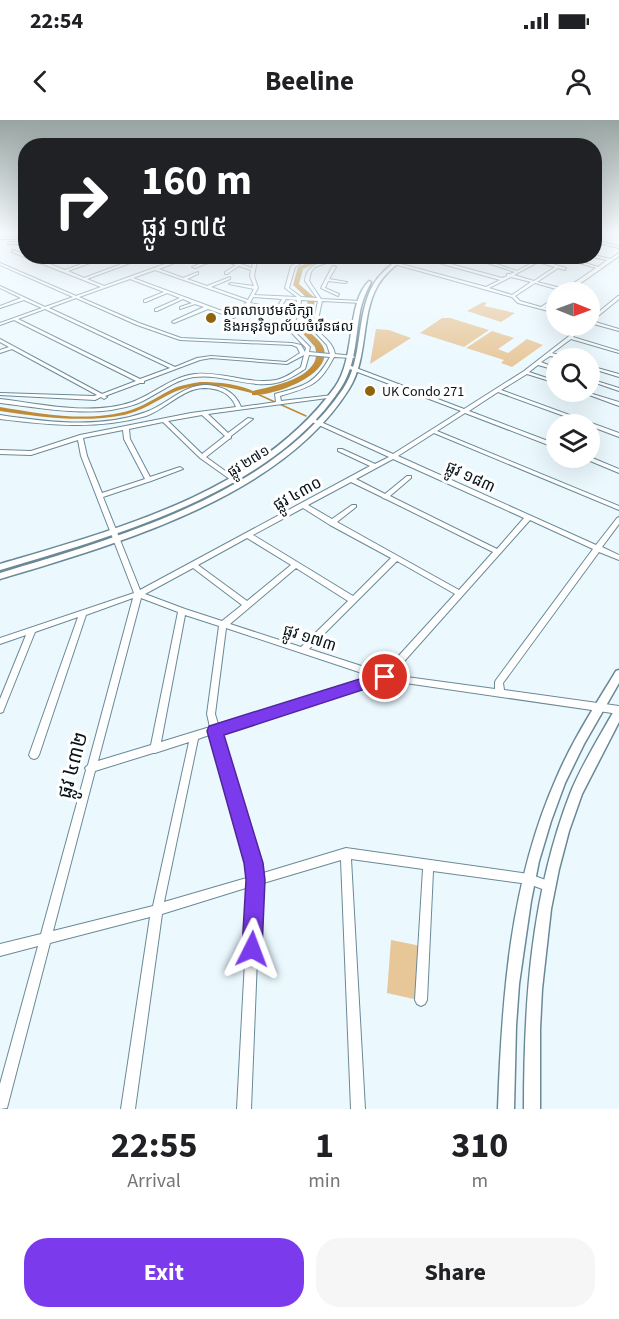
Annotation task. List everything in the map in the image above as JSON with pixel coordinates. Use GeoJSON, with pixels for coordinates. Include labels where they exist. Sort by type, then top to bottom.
{"type":"FeatureCollection","features":[{"type":"Feature","properties":{"kind":"main road","name":"ផ្លូវ ២៧១"},"geometry":{"type":"LineString","coordinates":[[0,567],[114,537],[233,479],[316,422],[349,367],[353,357],[361,302],[369,283],[374,278]]}},
{"type":"Feature","properties":{"kind":"main road","name":"ផ្លូវ ២៧១"},"geometry":{"type":"LineString","coordinates":[[0,576],[176,516],[239,483],[277,459],[338,402],[357,368],[370,294],[379,278]]}},
{"type":"Feature","properties":{"kind":"main road"},"geometry":{"type":"LineString","coordinates":[[506,1109],[512,985],[529,879],[560,782],[619,674]]}},
{"type":"Feature","properties":{"kind":"main road"},"geometry":{"type":"LineString","coordinates":[[532,1109],[535,993],[542,926],[550,887],[565,826],[577,792],[619,711]]}},
{"type":"Feature","properties":{"kind":"street"},"geometry":{"type":"LineString","coordinates":[[32,278],[180,339],[292,344],[299,346],[306,353]]}},
{"type":"Feature","properties":{"kind":"street"},"geometry":{"type":"LineString","coordinates":[[130,278],[234,317],[253,296],[256,288],[253,278]]}},
{"type":"Feature","properties":{"kind":"street"},"geometry":{"type":"LineString","coordinates":[[0,324],[130,278]]}},
{"type":"Feature","properties":{"kind":"street"},"geometry":{"type":"LineString","coordinates":[[207,287],[229,278]]}},
{"type":"Feature","properties":{"kind":"street"},"geometry":{"type":"LineString","coordinates":[[0,401],[89,409],[135,402],[171,382],[189,376],[224,376],[250,383],[280,380],[303,368],[307,345],[292,334],[290,329],[298,309],[298,295],[287,285],[289,278]]}},
{"type":"Feature","properties":{"kind":"street"},"geometry":{"type":"LineString","coordinates":[[276,404],[277,395],[297,391],[315,381],[326,369],[331,355],[331,346],[314,329],[319,300],[307,284],[308,278]]}},
{"type":"Feature","properties":{"kind":"street"},"geometry":{"type":"LineString","coordinates":[[520,278],[546,286]]}},
{"type":"Feature","properties":{"kind":"street"},"geometry":{"type":"LineString","coordinates":[[513,296],[540,278]]}},
{"type":"Feature","properties":{"kind":"street"},"geometry":{"type":"LineString","coordinates":[[83,279],[104,287]]}},
{"type":"Feature","properties":{"kind":"street"},"geometry":{"type":"LineString","coordinates":[[183,279],[248,303],[263,306],[258,315]]}},
{"type":"Feature","properties":{"kind":"street"},"geometry":{"type":"LineString","coordinates":[[451,279],[513,296],[519,302],[546,309]]}},
{"type":"Feature","properties":{"kind":"street"},"geometry":{"type":"LineString","coordinates":[[487,288],[501,279]]}},
{"type":"Feature","properties":{"kind":"street"},"geometry":{"type":"LineString","coordinates":[[338,295],[322,288],[327,280],[345,282]]}},
{"type":"Feature","properties":{"kind":"street"},"geometry":{"type":"LineString","coordinates":[[231,284],[256,288]]}},
{"type":"Feature","properties":{"kind":"street"},"geometry":{"type":"LineString","coordinates":[[2,290],[25,298],[174,368]]}},
{"type":"Feature","properties":{"kind":"street"},"geometry":{"type":"LineString","coordinates":[[140,298],[162,290]]}},
{"type":"Feature","properties":{"kind":"street"},"geometry":{"type":"LineString","coordinates":[[145,301],[167,292]]}},
{"type":"Feature","properties":{"kind":"street"},"geometry":{"type":"LineString","coordinates":[[253,296],[361,302]]}},
{"type":"Feature","properties":{"kind":"street"},"geometry":{"type":"LineString","coordinates":[[600,313],[619,297]]}},
{"type":"Feature","properties":{"kind":"street"},"geometry":{"type":"LineString","coordinates":[[0,307],[25,298]]}},
{"type":"Feature","properties":{"kind":"street"},"geometry":{"type":"LineString","coordinates":[[156,310],[183,298]]}},
{"type":"Feature","properties":{"kind":"street"},"geometry":{"type":"LineString","coordinates":[[275,314],[284,299]]}},
{"type":"Feature","properties":{"kind":"street"},"geometry":{"type":"LineString","coordinates":[[181,308],[194,303]]}},
{"type":"Feature","properties":{"kind":"street"},"geometry":{"type":"LineString","coordinates":[[542,308],[546,305]]}},
{"type":"Feature","properties":{"kind":"street"},"geometry":{"type":"LineString","coordinates":[[174,322],[208,308]]}},
{"type":"Feature","properties":{"kind":"street"},"geometry":{"type":"LineString","coordinates":[[14,319],[142,382]]}},
{"type":"Feature","properties":{"kind":"street"},"geometry":{"type":"LineString","coordinates":[[600,324],[619,330]]}},
{"type":"Feature","properties":{"kind":"street"},"geometry":{"type":"LineString","coordinates":[[570,337],[619,352]]}},
{"type":"Feature","properties":{"kind":"street","name":"ផ្លូវ ៤៣០"},"geometry":{"type":"LineString","coordinates":[[556,348],[570,337]]}},
{"type":"Feature","properties":{"kind":"street"},"geometry":{"type":"LineString","coordinates":[[0,340],[104,397]]}},
{"type":"Feature","properties":{"kind":"street"},"geometry":{"type":"LineString","coordinates":[[0,352],[12,347]]}},
{"type":"Feature","properties":{"kind":"street"},"geometry":{"type":"LineString","coordinates":[[0,394],[89,399],[104,397],[174,368],[211,357],[287,363],[306,353],[353,357]]}},
{"type":"Feature","properties":{"kind":"street","name":"ផ្លូវ ៤៣០"},"geometry":{"type":"LineString","coordinates":[[0,641],[138,594],[394,456],[526,372],[546,356]]}},
{"type":"Feature","properties":{"kind":"street"},"geometry":{"type":"LineString","coordinates":[[538,363],[546,366]]}},
{"type":"Feature","properties":{"kind":"street"},"geometry":{"type":"LineString","coordinates":[[349,367],[357,368],[546,442]]}},
{"type":"Feature","properties":{"kind":"street"},"geometry":{"type":"LineString","coordinates":[[600,370],[619,376]]}},
{"type":"Feature","properties":{"kind":"street"},"geometry":{"type":"LineString","coordinates":[[526,372],[546,379]]}},
{"type":"Feature","properties":{"kind":"street"},"geometry":{"type":"LineString","coordinates":[[600,383],[619,390]]}},
{"type":"Feature","properties":{"kind":"street"},"geometry":{"type":"LineString","coordinates":[[0,417],[72,423],[110,422],[146,414],[199,387],[214,388],[235,396],[239,408]]}},
{"type":"Feature","properties":{"kind":"street"},"geometry":{"type":"LineString","coordinates":[[497,390],[619,435]]}},
{"type":"Feature","properties":{"kind":"street"},"geometry":{"type":"LineString","coordinates":[[0,452],[37,452],[80,437],[203,413],[333,396]]}},
{"type":"Feature","properties":{"kind":"street"},"geometry":{"type":"LineString","coordinates":[[600,398],[619,404]]}},
{"type":"Feature","properties":{"kind":"street"},"geometry":{"type":"LineString","coordinates":[[203,413],[229,437]]}},
{"type":"Feature","properties":{"kind":"street"},"geometry":{"type":"LineString","coordinates":[[202,457],[250,420]]}},
{"type":"Feature","properties":{"kind":"street"},"geometry":{"type":"LineString","coordinates":[[165,421],[202,457],[233,479]]}},
{"type":"Feature","properties":{"kind":"street","name":"ផ្លូវ ១៨៣"},"geometry":{"type":"LineString","coordinates":[[316,422],[619,558]]}},
{"type":"Feature","properties":{"kind":"street"},"geometry":{"type":"LineString","coordinates":[[126,429],[127,439],[149,480]]}},
{"type":"Feature","properties":{"kind":"street"},"geometry":{"type":"LineString","coordinates":[[433,431],[619,508]]}},
{"type":"Feature","properties":{"kind":"street"},"geometry":{"type":"LineString","coordinates":[[80,437],[114,537],[138,594]]}},
{"type":"Feature","properties":{"kind":"street"},"geometry":{"type":"LineString","coordinates":[[340,450],[374,466]]}},
{"type":"Feature","properties":{"kind":"street"},"geometry":{"type":"LineString","coordinates":[[600,464],[619,471]]}},
{"type":"Feature","properties":{"kind":"street"},"geometry":{"type":"LineString","coordinates":[[99,496],[180,469]]}},
{"type":"Feature","properties":{"kind":"street"},"geometry":{"type":"LineString","coordinates":[[386,496],[409,477]]}},
{"type":"Feature","properties":{"kind":"street"},"geometry":{"type":"LineString","coordinates":[[351,479],[498,552]]}},
{"type":"Feature","properties":{"kind":"street"},"geometry":{"type":"LineString","coordinates":[[302,506],[460,594]]}},
{"type":"Feature","properties":{"kind":"street"},"geometry":{"type":"LineString","coordinates":[[332,523],[354,506]]}},
{"type":"Feature","properties":{"kind":"street"},"geometry":{"type":"LineString","coordinates":[[90,768],[385,677],[529,518]]}},
{"type":"Feature","properties":{"kind":"street"},"geometry":{"type":"LineString","coordinates":[[500,693],[499,682],[619,519]]}},
{"type":"Feature","properties":{"kind":"street"},"geometry":{"type":"LineString","coordinates":[[247,535],[353,600]]}},
{"type":"Feature","properties":{"kind":"street"},"geometry":{"type":"LineString","coordinates":[[302,651],[396,558]]}},
{"type":"Feature","properties":{"kind":"street"},"geometry":{"type":"LineString","coordinates":[[193,565],[246,604]]}},
{"type":"Feature","properties":{"kind":"street"},"geometry":{"type":"LineString","coordinates":[[244,1109],[254,863],[212,714],[224,625],[246,604],[295,565]]}},
{"type":"Feature","properties":{"kind":"street","name":"ផ្លូវ ១៧៣"},"geometry":{"type":"LineString","coordinates":[[138,594],[182,611],[385,677],[601,705],[619,711]]}},
{"type":"Feature","properties":{"kind":"street","name":"ផ្លូវ ៤៣២"},"geometry":{"type":"LineString","coordinates":[[0,1108],[138,594]]}},
{"type":"Feature","properties":{"kind":"street"},"geometry":{"type":"LineString","coordinates":[[155,749],[182,611]]}},
{"type":"Feature","properties":{"kind":"street"},"geometry":{"type":"LineString","coordinates":[[34,755],[83,613]]}},
{"type":"Feature","properties":{"kind":"street"},"geometry":{"type":"LineString","coordinates":[[0,709],[32,630]]}},
{"type":"Feature","properties":{"kind":"street"},"geometry":{"type":"LineString","coordinates":[[128,1109],[157,910],[194,737]]}},
{"type":"Feature","properties":{"kind":"street"},"geometry":{"type":"LineString","coordinates":[[0,950],[157,910],[346,853],[529,879],[550,887]]}},
{"type":"Feature","properties":{"kind":"street"},"geometry":{"type":"LineString","coordinates":[[346,853],[358,1109]]}},
{"type":"Feature","properties":{"kind":"street"},"geometry":{"type":"LineString","coordinates":[[421,1000],[428,864]]}},
{"type":"Feature","properties":{"kind":"shaded area"},"geometry":{"type":"Polygon","coordinates":[[[483,302],[487,303],[484,306],[515,313],[501,322],[467,311],[483,302]]]}},
{"type":"Feature","properties":{"kind":"shaded area"},"geometry":{"type":"Polygon","coordinates":[[[442,318],[450,318],[489,330],[464,347],[420,333],[442,318]]]}},
{"type":"Feature","properties":{"kind":"shaded area"},"geometry":{"type":"Polygon","coordinates":[[[376,329],[389,330],[411,338],[370,364],[376,329]]]}},
{"type":"Feature","properties":{"kind":"shaded area"},"geometry":{"type":"Polygon","coordinates":[[[492,331],[514,338],[498,349],[508,353],[527,339],[543,345],[512,367],[501,363],[504,360],[466,348],[492,331]]]}},
{"type":"Feature","properties":{"kind":"shaded area"},"geometry":{"type":"Polygon","coordinates":[[[391,940],[421,946],[418,1000],[387,993],[391,940]]]}},
{"type":"Feature","properties":{"kind":"waterway"},"geometry":{"type":"LineString","coordinates":[[255,393],[298,381],[311,371],[318,360],[319,347],[302,328],[309,314],[312,298],[296,285],[298,278]]}},
{"type":"Feature","properties":{"kind":"waterway"},"geometry":{"type":"LineString","coordinates":[[0,409],[46,415],[110,416],[131,412],[189,385],[221,384],[255,393]]}},
{"type":"Feature","properties":{"kind":"waterway"},"geometry":{"type":"LineString","coordinates":[[255,393],[306,416]]}},
{"type":"Feature","properties":{"kind":"place","name":"សាលាបឋមសិក្សា និងអនុវិទ្យាល័យចំរើនផល"},"geometry":{"type":"Point","coordinates":[211,318]}},
{"type":"Feature","properties":{"kind":"place","name":"UK Condo 271"},"geometry":{"type":"Point","coordinates":[370,391]}},
{"type":"Feature","properties":{"kind":"route"},"geometry":{"type":"LineString","coordinates":[[252,949],[254,863],[215,731],[385,677]]}}]}
